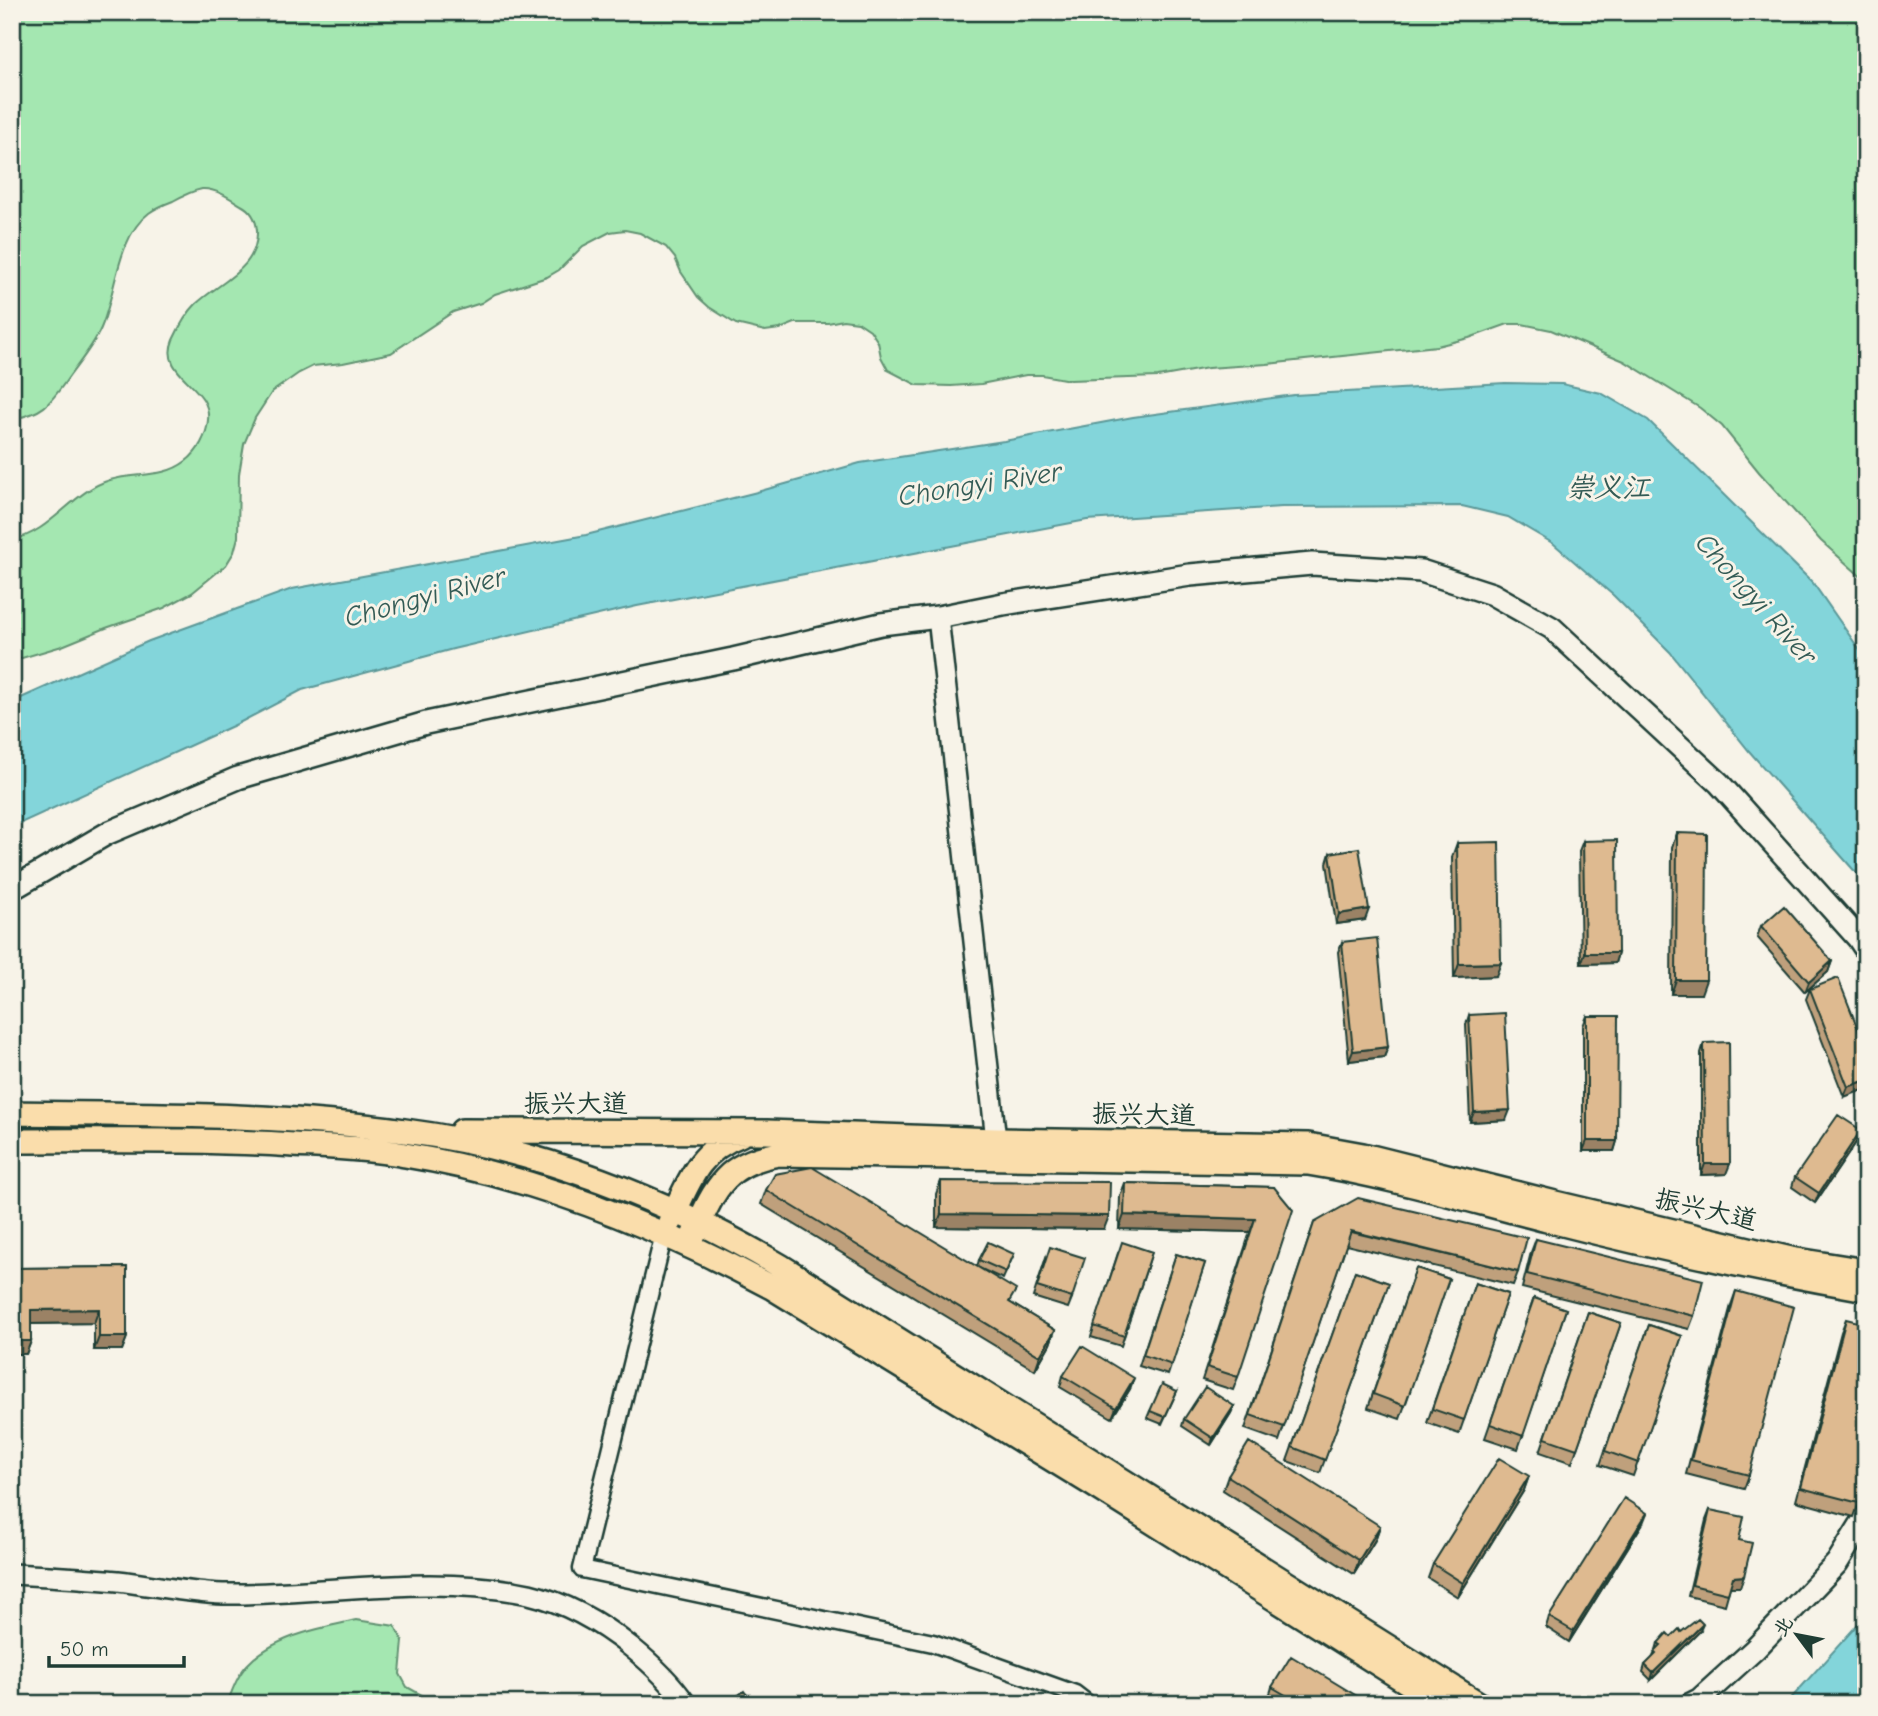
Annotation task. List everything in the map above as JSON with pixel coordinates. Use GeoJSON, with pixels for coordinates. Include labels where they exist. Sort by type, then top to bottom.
{"type":"FeatureCollection","features":[{"type":"Feature","properties":{"kind":"main road"},"geometry":{"type":"LineString","coordinates":[[12,889],[107,833],[238,778],[426,723],[733,659],[881,624],[1190,575],[1311,564],[1421,571],[1492,594],[1552,628],[1719,783],[1866,950]]}},
{"type":"Feature","properties":{"kind":"main road"},"geometry":{"type":"LineString","coordinates":[[12,1113],[219,1116],[406,1131],[500,1149],[620,1187],[736,1240],[782,1267],[1479,1704]]}},
{"type":"Feature","properties":{"kind":"main road","name":"振兴大道"},"geometry":{"type":"LineString","coordinates":[[406,1131],[767,1132],[995,1149],[1308,1163],[1363,1172],[1551,1221],[1787,1275],[1866,1289]]}},
{"type":"Feature","properties":{"kind":"main road"},"geometry":{"type":"LineString","coordinates":[[664,1234],[698,1164],[715,1147],[740,1135],[767,1132]]}},
{"type":"Feature","properties":{"kind":"main road"},"geometry":{"type":"LineString","coordinates":[[12,1141],[221,1140],[404,1154],[495,1174],[596,1207],[722,1260],[785,1295],[1094,1485],[1428,1700]]}},
{"type":"Feature","properties":{"kind":"main road","name":"振兴大道"},"geometry":{"type":"LineString","coordinates":[[688,1245],[716,1188],[726,1176],[752,1161],[779,1154],[1308,1145],[1363,1155],[1791,1259],[1866,1271]]}},
{"type":"Feature","properties":{"kind":"main road"},"geometry":{"type":"LineString","coordinates":[[1691,1704],[1699,1700],[1755,1648],[1837,1563],[1866,1516]]}},
{"type":"Feature","properties":{"kind":"street"},"geometry":{"type":"LineString","coordinates":[[938,617],[995,1149]]}},
{"type":"Feature","properties":{"kind":"street"},"geometry":{"type":"LineString","coordinates":[[664,1234],[582,1569],[933,1643],[1075,1694],[1088,1704]]}},
{"type":"Feature","properties":{"kind":"street"},"geometry":{"type":"LineString","coordinates":[[12,1574],[117,1581],[219,1594],[397,1585],[460,1585],[530,1594],[576,1611],[611,1631],[652,1665],[687,1704]]}},
{"type":"Feature","properties":{"kind":"green space"},"geometry":{"type":"Polygon","coordinates":[[[12,12],[1866,12],[1866,581],[1821,541],[1722,426],[1700,408],[1624,361],[1551,330],[1508,324],[1437,346],[1208,368],[1158,377],[1070,380],[1026,375],[981,384],[917,385],[888,370],[881,357],[878,342],[870,330],[858,322],[843,320],[795,323],[765,331],[736,324],[698,297],[666,247],[640,233],[625,230],[610,232],[583,246],[559,270],[547,277],[495,294],[481,303],[453,312],[391,353],[313,366],[299,373],[272,392],[255,418],[244,444],[239,474],[238,537],[234,552],[226,565],[192,593],[164,608],[62,646],[12,661],[12,540],[39,529],[97,485],[110,480],[168,470],[177,467],[194,453],[206,431],[207,408],[173,363],[170,352],[173,340],[196,304],[245,265],[252,255],[257,230],[248,209],[207,189],[191,192],[149,213],[138,223],[130,236],[106,314],[89,349],[44,407],[12,419],[12,12]]]}},
{"type":"Feature","properties":{"kind":"green space"},"geometry":{"type":"Polygon","coordinates":[[[356,1620],[395,1626],[403,1641],[400,1674],[407,1687],[438,1704],[227,1704],[243,1669],[270,1647],[298,1635],[356,1620]]]}},
{"type":"Feature","properties":{"kind":"water","name":"崇义江"},"geometry":{"type":"Polygon","coordinates":[[[1505,383],[1562,384],[1601,393],[1648,420],[1813,583],[1866,659],[1866,884],[1749,751],[1670,652],[1614,596],[1554,544],[1508,517],[1462,506],[1282,507],[1087,520],[637,606],[453,649],[302,690],[237,724],[12,827],[12,702],[149,641],[292,589],[586,535],[860,463],[1004,441],[1133,417],[1294,395],[1505,383]]]}},
{"type":"Feature","properties":{"kind":"water"},"geometry":{"type":"Polygon","coordinates":[[[1866,1615],[1866,1704],[1786,1704],[1866,1615]]]}},
{"type":"Feature","properties":{"kind":"building"},"geometry":{"type":"Polygon","coordinates":[[[1677,833],[1707,834],[1706,980],[1676,980],[1677,833]]]}},
{"type":"Feature","properties":{"kind":"building"},"geometry":{"type":"Polygon","coordinates":[[[1617,840],[1618,953],[1585,953],[1583,841],[1617,840]]]}},
{"type":"Feature","properties":{"kind":"building"},"geometry":{"type":"Polygon","coordinates":[[[1499,842],[1501,963],[1459,964],[1457,843],[1499,842]]]}},
{"type":"Feature","properties":{"kind":"building"},"geometry":{"type":"Polygon","coordinates":[[[1359,848],[1369,909],[1339,914],[1330,853],[1359,848]]]}},
{"type":"Feature","properties":{"kind":"building"},"geometry":{"type":"Polygon","coordinates":[[[1784,906],[1832,961],[1809,982],[1761,926],[1784,906]]]}},
{"type":"Feature","properties":{"kind":"building"},"geometry":{"type":"Polygon","coordinates":[[[1377,938],[1388,1047],[1353,1051],[1342,942],[1377,938]]]}},
{"type":"Feature","properties":{"kind":"building"},"geometry":{"type":"Polygon","coordinates":[[[1838,978],[1866,1049],[1866,1080],[1848,1087],[1810,989],[1838,978]]]}},
{"type":"Feature","properties":{"kind":"building"},"geometry":{"type":"Polygon","coordinates":[[[1505,1013],[1510,1110],[1474,1112],[1469,1015],[1505,1013]]]}},
{"type":"Feature","properties":{"kind":"building"},"geometry":{"type":"Polygon","coordinates":[[[1587,1016],[1618,1016],[1617,1141],[1587,1141],[1587,1016]]]}},
{"type":"Feature","properties":{"kind":"building"},"geometry":{"type":"Polygon","coordinates":[[[1729,1042],[1730,1164],[1705,1164],[1704,1043],[1729,1042]]]}},
{"type":"Feature","properties":{"kind":"building"},"geometry":{"type":"Polygon","coordinates":[[[1838,1115],[1861,1130],[1819,1193],[1795,1177],[1838,1115]]]}},
{"type":"Feature","properties":{"kind":"building"},"geometry":{"type":"Polygon","coordinates":[[[812,1167],[1016,1290],[1009,1302],[1055,1330],[1040,1356],[766,1190],[775,1174],[812,1167]]]}},
{"type":"Feature","properties":{"kind":"building"},"geometry":{"type":"Polygon","coordinates":[[[941,1181],[1110,1182],[1109,1216],[941,1214],[941,1181]]]}},
{"type":"Feature","properties":{"kind":"building"},"geometry":{"type":"Polygon","coordinates":[[[1125,1183],[1274,1187],[1293,1210],[1238,1377],[1207,1367],[1255,1219],[1124,1215],[1125,1183]]]}},
{"type":"Feature","properties":{"kind":"building"},"geometry":{"type":"Polygon","coordinates":[[[1358,1198],[1527,1238],[1518,1272],[1351,1231],[1284,1427],[1250,1415],[1314,1223],[1358,1198]]]}},
{"type":"Feature","properties":{"kind":"building"},"geometry":{"type":"Polygon","coordinates":[[[1536,1239],[1703,1280],[1694,1316],[1527,1274],[1536,1239]]]}},
{"type":"Feature","properties":{"kind":"building"},"geometry":{"type":"Polygon","coordinates":[[[988,1242],[1014,1254],[1006,1272],[979,1260],[988,1242]]]}},
{"type":"Feature","properties":{"kind":"building"},"geometry":{"type":"Polygon","coordinates":[[[1122,1242],[1152,1252],[1124,1336],[1094,1326],[1122,1242]]]}},
{"type":"Feature","properties":{"kind":"building"},"geometry":{"type":"Polygon","coordinates":[[[1050,1247],[1085,1258],[1072,1298],[1037,1287],[1050,1247]]]}},
{"type":"Feature","properties":{"kind":"building"},"geometry":{"type":"Polygon","coordinates":[[[1176,1254],[1205,1263],[1172,1365],[1143,1355],[1176,1254]]]}},
{"type":"Feature","properties":{"kind":"building"},"geometry":{"type":"Polygon","coordinates":[[[127,1267],[127,1337],[99,1337],[99,1309],[31,1310],[31,1341],[12,1341],[12,1268],[127,1267]]]}},
{"type":"Feature","properties":{"kind":"building"},"geometry":{"type":"Polygon","coordinates":[[[1416,1268],[1449,1279],[1405,1406],[1373,1394],[1416,1268]]]}},
{"type":"Feature","properties":{"kind":"building"},"geometry":{"type":"Polygon","coordinates":[[[1355,1271],[1389,1283],[1325,1460],[1292,1447],[1355,1271]]]}},
{"type":"Feature","properties":{"kind":"building"},"geometry":{"type":"Polygon","coordinates":[[[1475,1283],[1508,1294],[1464,1420],[1432,1409],[1475,1283]]]}},
{"type":"Feature","properties":{"kind":"building"},"geometry":{"type":"Polygon","coordinates":[[[1736,1291],[1794,1307],[1749,1475],[1691,1460],[1736,1291]]]}},
{"type":"Feature","properties":{"kind":"building"},"geometry":{"type":"Polygon","coordinates":[[[1534,1298],[1566,1309],[1523,1436],[1490,1424],[1534,1298]]]}},
{"type":"Feature","properties":{"kind":"building"},"geometry":{"type":"Polygon","coordinates":[[[1588,1312],[1621,1323],[1577,1449],[1545,1438],[1588,1312]]]}},
{"type":"Feature","properties":{"kind":"building"},"geometry":{"type":"Polygon","coordinates":[[[1846,1319],[1866,1324],[1866,1478],[1859,1503],[1801,1488],[1846,1319]]]}},
{"type":"Feature","properties":{"kind":"building"},"geometry":{"type":"Polygon","coordinates":[[[1649,1325],[1682,1336],[1638,1463],[1605,1451],[1649,1325]]]}},
{"type":"Feature","properties":{"kind":"building"},"geometry":{"type":"Polygon","coordinates":[[[1082,1346],[1134,1378],[1116,1408],[1063,1376],[1082,1346]]]}},
{"type":"Feature","properties":{"kind":"building"},"geometry":{"type":"Polygon","coordinates":[[[1162,1384],[1177,1391],[1165,1417],[1150,1411],[1162,1384]]]}},
{"type":"Feature","properties":{"kind":"building"},"geometry":{"type":"Polygon","coordinates":[[[1205,1387],[1234,1406],[1213,1438],[1184,1419],[1205,1387]]]}},
{"type":"Feature","properties":{"kind":"building"},"geometry":{"type":"Polygon","coordinates":[[[1249,1442],[1380,1526],[1359,1560],[1228,1476],[1249,1442]]]}},
{"type":"Feature","properties":{"kind":"building"},"geometry":{"type":"Polygon","coordinates":[[[1499,1458],[1529,1476],[1463,1583],[1433,1564],[1499,1458]]]}},
{"type":"Feature","properties":{"kind":"building"},"geometry":{"type":"Polygon","coordinates":[[[1624,1498],[1647,1513],[1573,1631],[1549,1617],[1624,1498]]]}},
{"type":"Feature","properties":{"kind":"building"},"geometry":{"type":"Polygon","coordinates":[[[1710,1510],[1744,1517],[1739,1540],[1752,1543],[1744,1576],[1733,1577],[1728,1594],[1692,1585],[1710,1510]]]}},
{"type":"Feature","properties":{"kind":"building"},"geometry":{"type":"Polygon","coordinates":[[[1698,1619],[1703,1624],[1653,1673],[1645,1665],[1656,1654],[1654,1652],[1661,1645],[1658,1643],[1667,1633],[1671,1637],[1679,1629],[1681,1632],[1698,1619]]]}},
{"type":"Feature","properties":{"kind":"building"},"geometry":{"type":"Polygon","coordinates":[[[1291,1656],[1370,1704],[1301,1704],[1272,1687],[1291,1656]]]}},
{"type":"Feature","properties":{"kind":"building"},"geometry":{"type":"Polygon","coordinates":[[[744,1691],[754,1704],[727,1704],[744,1691]]]}},
{"type":"Feature","properties":{"kind":"water label","name":"Chongyi River"},"geometry":{"type":"Point","coordinates":[980,484]}},
{"type":"Feature","properties":{"kind":"water label","name":"Chongyi River"},"geometry":{"type":"Point","coordinates":[425,597]}},
{"type":"Feature","properties":{"kind":"water label","name":"Chongyi River"},"geometry":{"type":"Point","coordinates":[1756,599]}}]}
